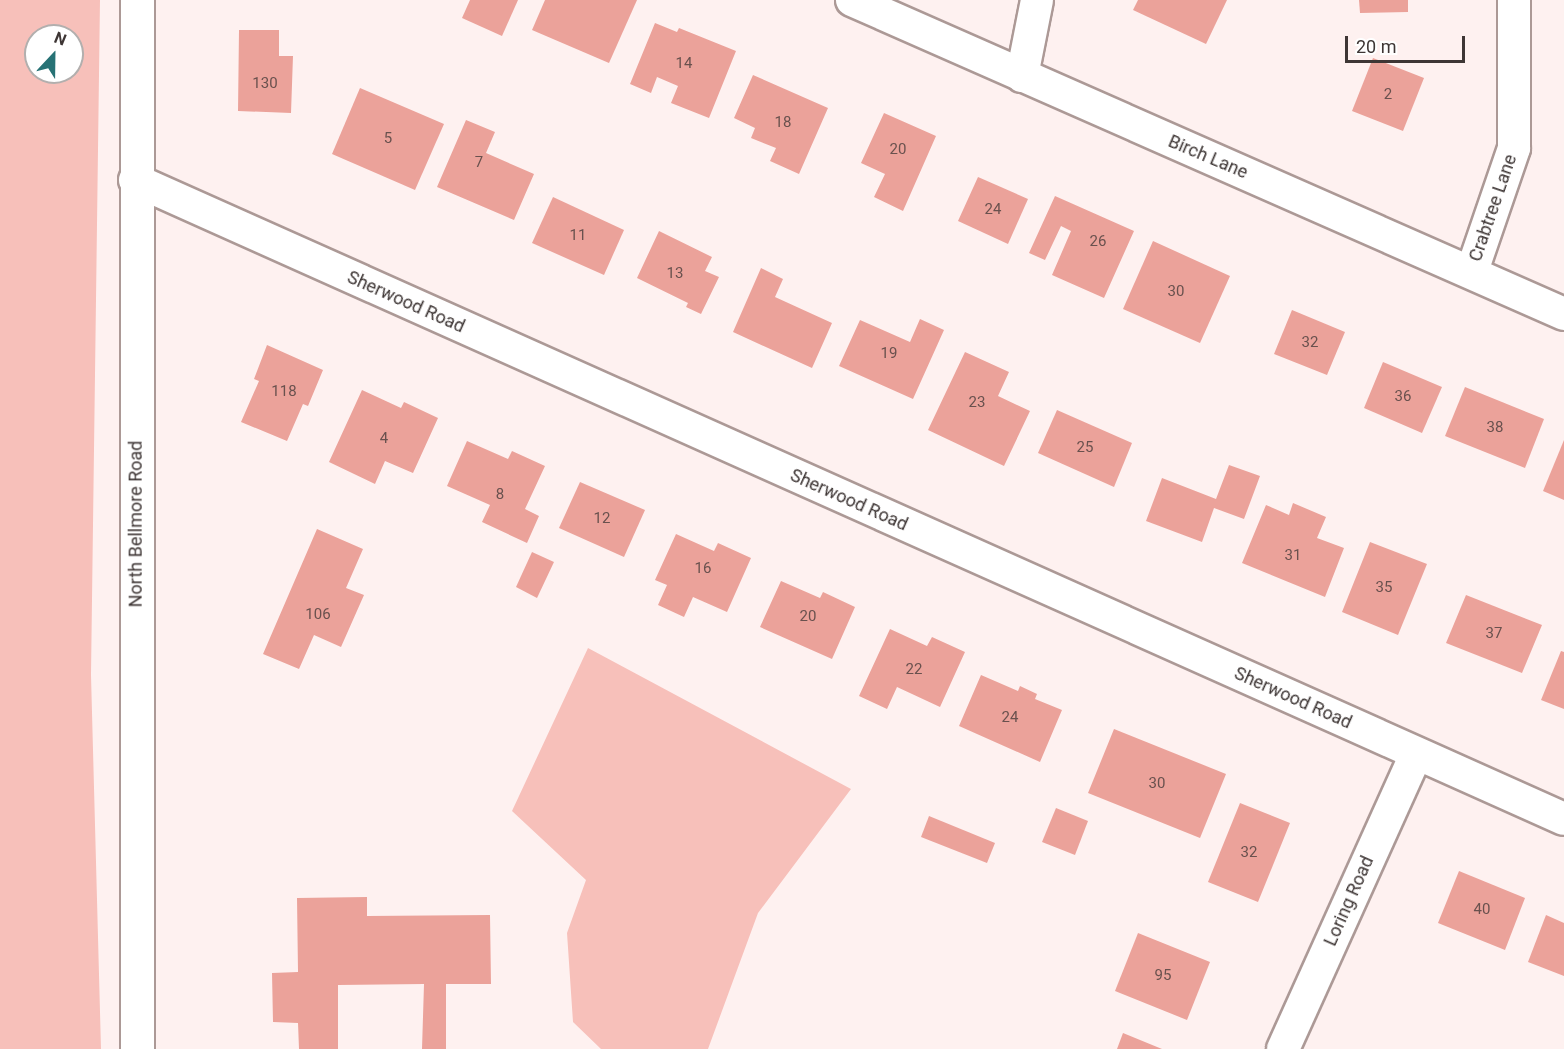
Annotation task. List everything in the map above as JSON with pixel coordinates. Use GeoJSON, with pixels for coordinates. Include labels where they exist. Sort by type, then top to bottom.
{"type":"FeatureCollection","features":[{"type":"Feature","properties":{"kind":"street","name":"North Bellmore Road"},"geometry":{"type":"LineString","coordinates":[[136,0],[137,1049]]}},
{"type":"Feature","properties":{"kind":"street","name":"Birch Lane"},"geometry":{"type":"LineString","coordinates":[[852,0],[1564,314]]}},
{"type":"Feature","properties":{"kind":"street"},"geometry":{"type":"LineString","coordinates":[[1022,76],[1037,0]]}},
{"type":"Feature","properties":{"kind":"street","name":"Crabtree Lane"},"geometry":{"type":"LineString","coordinates":[[1472,272],[1514,148],[1514,0]]}},
{"type":"Feature","properties":{"kind":"street","name":"Sherwood Road"},"geometry":{"type":"LineString","coordinates":[[135,180],[1564,819]]}},
{"type":"Feature","properties":{"kind":"street","name":"Loring Road"},"geometry":{"type":"LineString","coordinates":[[1283,1049],[1416,754]]}},
{"type":"Feature","properties":{"kind":"shaded area"},"geometry":{"type":"Polygon","coordinates":[[[0,0],[100,0],[91,675],[101,1049],[0,1049],[0,0]]]}},
{"type":"Feature","properties":{"kind":"shaded area"},"geometry":{"type":"Polygon","coordinates":[[[588,648],[851,789],[758,913],[708,1049],[601,1049],[573,1022],[567,933],[586,880],[512,811],[588,648]]]}},
{"type":"Feature","properties":{"kind":"building"},"geometry":{"type":"Polygon","coordinates":[[[470,0],[518,0],[502,36],[462,18],[470,0]]]}},
{"type":"Feature","properties":{"kind":"building"},"geometry":{"type":"Polygon","coordinates":[[[545,0],[637,0],[609,63],[532,30],[545,0]]]}},
{"type":"Feature","properties":{"kind":"building"},"geometry":{"type":"Polygon","coordinates":[[[1138,0],[1227,0],[1206,44],[1133,10],[1138,0]]]}},
{"type":"Feature","properties":{"kind":"building"},"geometry":{"type":"Polygon","coordinates":[[[1359,0],[1408,0],[1408,12],[1360,13],[1359,0]]]}},
{"type":"Feature","properties":{"kind":"building"},"geometry":{"type":"Polygon","coordinates":[[[655,23],[677,32],[679,28],[736,51],[709,118],[671,103],[678,86],[657,77],[651,93],[630,84],[655,23]]]}},
{"type":"Feature","properties":{"kind":"building"},"geometry":{"type":"Polygon","coordinates":[[[239,30],[279,30],[279,56],[293,56],[291,113],[238,111],[239,30]]]}},
{"type":"Feature","properties":{"kind":"building"},"geometry":{"type":"Polygon","coordinates":[[[1373,58],[1424,78],[1403,131],[1352,111],[1373,58]]]}},
{"type":"Feature","properties":{"kind":"building"},"geometry":{"type":"Polygon","coordinates":[[[753,75],[828,108],[799,174],[770,161],[776,148],[751,138],[755,128],[734,118],[753,75]]]}},
{"type":"Feature","properties":{"kind":"building"},"geometry":{"type":"Polygon","coordinates":[[[360,88],[444,124],[415,190],[332,154],[360,88]]]}},
{"type":"Feature","properties":{"kind":"building"},"geometry":{"type":"Polygon","coordinates":[[[884,113],[936,136],[903,211],[874,197],[885,174],[861,163],[884,113]]]}},
{"type":"Feature","properties":{"kind":"building"},"geometry":{"type":"Polygon","coordinates":[[[466,120],[495,132],[486,153],[534,174],[514,220],[437,187],[466,120]]]}},
{"type":"Feature","properties":{"kind":"building"},"geometry":{"type":"Polygon","coordinates":[[[978,177],[1028,199],[1008,244],[958,221],[978,177]]]}},
{"type":"Feature","properties":{"kind":"building"},"geometry":{"type":"Polygon","coordinates":[[[1055,196],[1134,231],[1104,298],[1052,275],[1071,231],[1061,226],[1045,260],[1029,253],[1055,196]]]}},
{"type":"Feature","properties":{"kind":"building"},"geometry":{"type":"Polygon","coordinates":[[[553,197],[624,230],[604,275],[532,243],[553,197]]]}},
{"type":"Feature","properties":{"kind":"building"},"geometry":{"type":"Polygon","coordinates":[[[659,231],[712,257],[705,271],[719,277],[701,314],[686,307],[688,303],[637,278],[659,231]]]}},
{"type":"Feature","properties":{"kind":"building"},"geometry":{"type":"Polygon","coordinates":[[[1153,241],[1230,276],[1200,343],[1123,309],[1153,241]]]}},
{"type":"Feature","properties":{"kind":"building"},"geometry":{"type":"Polygon","coordinates":[[[761,268],[783,279],[775,297],[832,323],[812,368],[733,332],[761,268]]]}},
{"type":"Feature","properties":{"kind":"building"},"geometry":{"type":"Polygon","coordinates":[[[1292,310],[1345,332],[1327,375],[1274,354],[1292,310]]]}},
{"type":"Feature","properties":{"kind":"building"},"geometry":{"type":"Polygon","coordinates":[[[920,319],[944,330],[913,399],[839,366],[860,320],[910,342],[920,319]]]}},
{"type":"Feature","properties":{"kind":"building"},"geometry":{"type":"Polygon","coordinates":[[[267,345],[323,370],[308,406],[303,404],[287,441],[241,422],[259,381],[254,379],[267,345]]]}},
{"type":"Feature","properties":{"kind":"building"},"geometry":{"type":"Polygon","coordinates":[[[965,352],[1009,372],[998,396],[1030,411],[1004,466],[928,430],[965,352]]]}},
{"type":"Feature","properties":{"kind":"building"},"geometry":{"type":"Polygon","coordinates":[[[1383,362],[1442,387],[1422,433],[1364,408],[1383,362]]]}},
{"type":"Feature","properties":{"kind":"building"},"geometry":{"type":"Polygon","coordinates":[[[1465,387],[1544,419],[1525,468],[1445,436],[1465,387]]]}},
{"type":"Feature","properties":{"kind":"building"},"geometry":{"type":"Polygon","coordinates":[[[362,390],[401,408],[404,402],[438,418],[413,473],[385,461],[375,484],[329,462],[362,390]]]}},
{"type":"Feature","properties":{"kind":"building"},"geometry":{"type":"Polygon","coordinates":[[[1057,410],[1132,443],[1114,487],[1038,453],[1057,410]]]}},
{"type":"Feature","properties":{"kind":"building"},"geometry":{"type":"Polygon","coordinates":[[[1564,440],[1564,500],[1543,491],[1564,440]]]}},
{"type":"Feature","properties":{"kind":"building"},"geometry":{"type":"Polygon","coordinates":[[[467,441],[508,459],[512,451],[545,466],[525,509],[539,516],[527,543],[482,522],[490,505],[447,486],[467,441]]]}},
{"type":"Feature","properties":{"kind":"building"},"geometry":{"type":"Polygon","coordinates":[[[1229,465],[1260,476],[1244,519],[1214,508],[1202,542],[1146,521],[1162,478],[1216,499],[1229,465]]]}},
{"type":"Feature","properties":{"kind":"building"},"geometry":{"type":"Polygon","coordinates":[[[580,482],[645,510],[624,557],[559,528],[580,482]]]}},
{"type":"Feature","properties":{"kind":"building"},"geometry":{"type":"Polygon","coordinates":[[[1293,503],[1326,517],[1317,538],[1344,548],[1325,597],[1242,563],[1266,505],[1289,515],[1293,503]]]}},
{"type":"Feature","properties":{"kind":"building"},"geometry":{"type":"Polygon","coordinates":[[[317,529],[363,549],[346,588],[364,595],[341,647],[314,635],[299,669],[263,654],[317,529]]]}},
{"type":"Feature","properties":{"kind":"building"},"geometry":{"type":"Polygon","coordinates":[[[676,534],[714,551],[718,543],[751,558],[727,612],[693,597],[684,617],[658,605],[667,585],[655,580],[676,534]]]}},
{"type":"Feature","properties":{"kind":"building"},"geometry":{"type":"Polygon","coordinates":[[[1370,542],[1427,564],[1398,635],[1342,612],[1370,542]]]}},
{"type":"Feature","properties":{"kind":"building"},"geometry":{"type":"Polygon","coordinates":[[[532,552],[554,562],[537,598],[516,587],[532,552]]]}},
{"type":"Feature","properties":{"kind":"building"},"geometry":{"type":"Polygon","coordinates":[[[781,581],[820,598],[823,592],[855,607],[832,659],[760,627],[781,581]]]}},
{"type":"Feature","properties":{"kind":"building"},"geometry":{"type":"Polygon","coordinates":[[[1466,595],[1542,625],[1522,673],[1446,643],[1466,595]]]}},
{"type":"Feature","properties":{"kind":"building"},"geometry":{"type":"Polygon","coordinates":[[[890,629],[927,646],[932,637],[965,652],[940,707],[897,687],[887,709],[859,696],[890,629]]]}},
{"type":"Feature","properties":{"kind":"building"},"geometry":{"type":"Polygon","coordinates":[[[1561,651],[1564,652],[1564,709],[1541,700],[1561,651]]]}},
{"type":"Feature","properties":{"kind":"building"},"geometry":{"type":"Polygon","coordinates":[[[981,675],[1018,691],[1020,686],[1037,694],[1035,699],[1062,710],[1040,762],[959,726],[981,675]]]}},
{"type":"Feature","properties":{"kind":"building"},"geometry":{"type":"Polygon","coordinates":[[[1114,729],[1226,774],[1200,838],[1088,793],[1114,729]]]}},
{"type":"Feature","properties":{"kind":"building"},"geometry":{"type":"Polygon","coordinates":[[[1240,803],[1290,823],[1258,902],[1208,882],[1240,803]]]}},
{"type":"Feature","properties":{"kind":"building"},"geometry":{"type":"Polygon","coordinates":[[[1056,808],[1088,821],[1075,855],[1042,842],[1056,808]]]}},
{"type":"Feature","properties":{"kind":"building"},"geometry":{"type":"Polygon","coordinates":[[[929,816],[995,843],[987,863],[921,837],[929,816]]]}},
{"type":"Feature","properties":{"kind":"building"},"geometry":{"type":"Polygon","coordinates":[[[1459,871],[1525,898],[1505,950],[1438,923],[1459,871]]]}},
{"type":"Feature","properties":{"kind":"building"},"geometry":{"type":"Polygon","coordinates":[[[367,897],[367,916],[490,915],[491,984],[446,984],[446,1049],[422,1049],[424,984],[338,985],[338,1049],[299,1049],[298,1023],[273,1022],[272,973],[298,972],[297,898],[367,897]]]}},
{"type":"Feature","properties":{"kind":"building"},"geometry":{"type":"Polygon","coordinates":[[[1546,915],[1564,923],[1564,976],[1528,962],[1546,915]]]}},
{"type":"Feature","properties":{"kind":"building"},"geometry":{"type":"Polygon","coordinates":[[[1138,933],[1210,962],[1187,1020],[1115,991],[1138,933]]]}},
{"type":"Feature","properties":{"kind":"building"},"geometry":{"type":"Polygon","coordinates":[[[1123,1033],[1162,1049],[1117,1049],[1123,1033]]]}}]}
